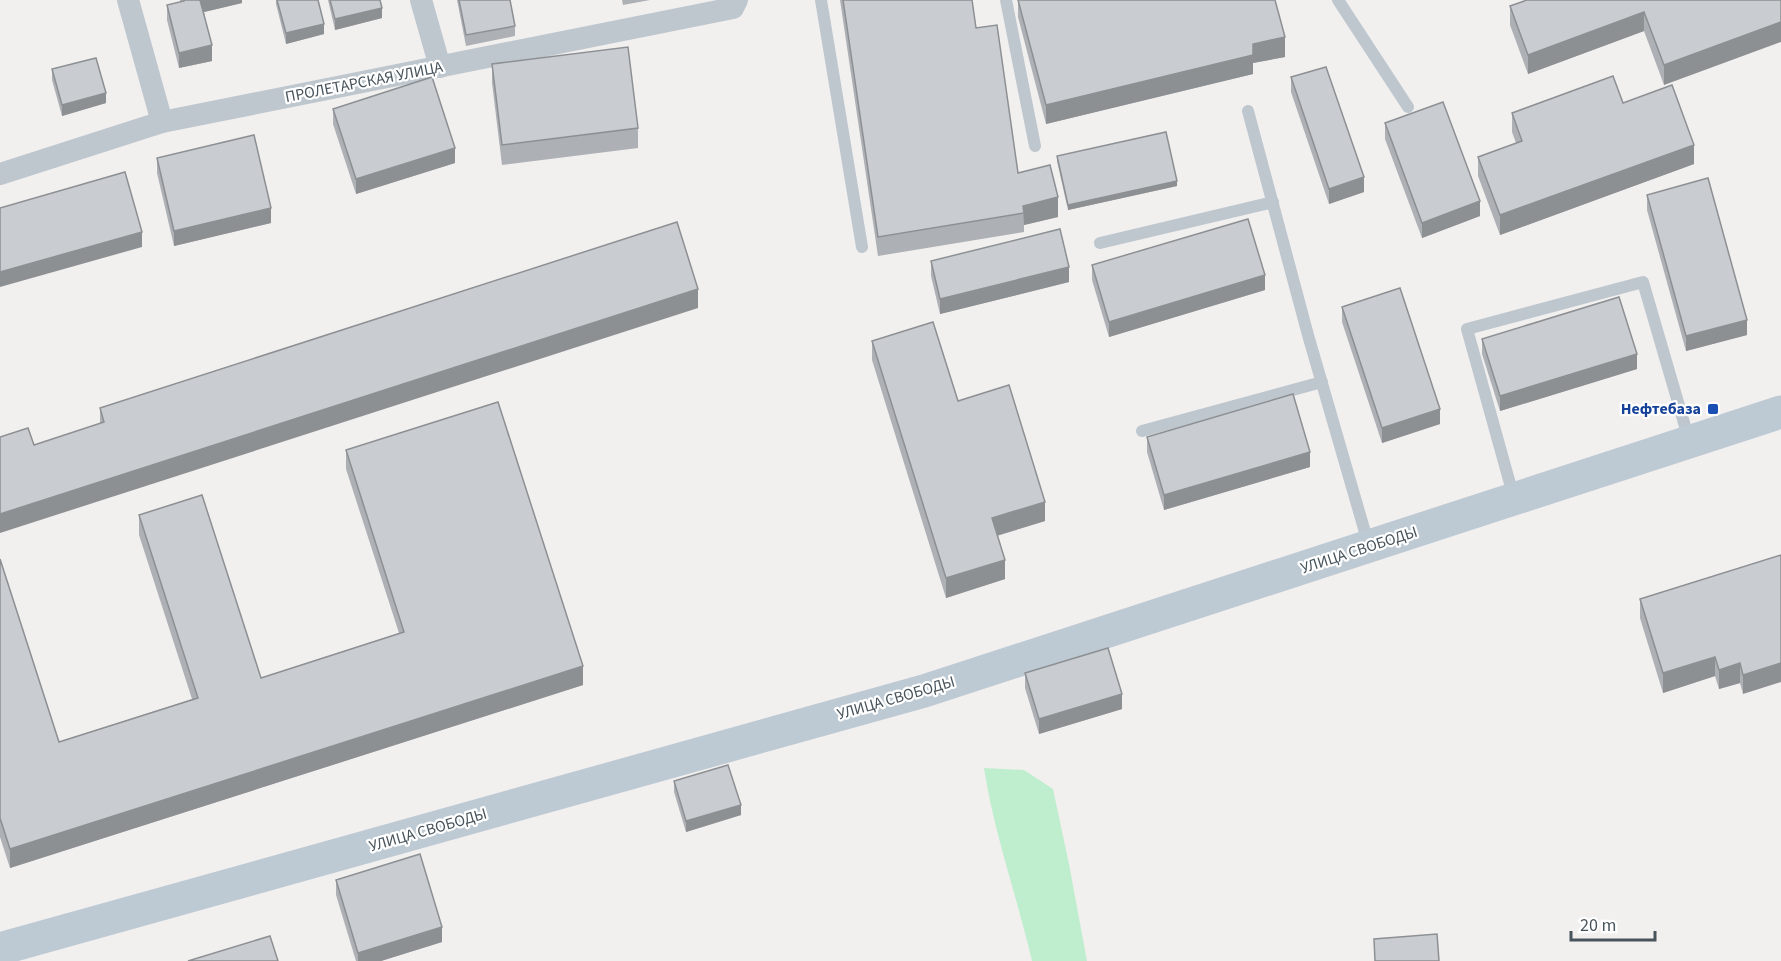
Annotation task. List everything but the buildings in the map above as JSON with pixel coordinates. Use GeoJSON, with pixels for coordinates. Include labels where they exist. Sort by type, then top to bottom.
{"type":"FeatureCollection","features":[{"type":"Feature","properties":{"kind":"main road","name":"УЛИЦА СВОБОДЫ"},"geometry":{"type":"LineString","coordinates":[[0,949],[924,691],[1781,412]]}},
{"type":"Feature","properties":{"kind":"street"},"geometry":{"type":"LineString","coordinates":[[128,0],[162,122]]}},
{"type":"Feature","properties":{"kind":"street"},"geometry":{"type":"LineString","coordinates":[[421,0],[440,67]]}},
{"type":"Feature","properties":{"kind":"street","name":"ПРОЛЕТАРСКАЯ УЛИЦА"},"geometry":{"type":"LineString","coordinates":[[0,174],[162,122],[440,67],[735,4]]}},
{"type":"Feature","properties":{"kind":"lane"},"geometry":{"type":"LineString","coordinates":[[821,0],[862,247]]}},
{"type":"Feature","properties":{"kind":"lane"},"geometry":{"type":"LineString","coordinates":[[1006,0],[1035,146]]}},
{"type":"Feature","properties":{"kind":"lane"},"geometry":{"type":"LineString","coordinates":[[1338,0],[1408,107]]}},
{"type":"Feature","properties":{"kind":"lane"},"geometry":{"type":"LineString","coordinates":[[1248,111],[1369,547]]}},
{"type":"Feature","properties":{"kind":"lane"},"geometry":{"type":"LineString","coordinates":[[1100,243],[1273,202]]}},
{"type":"Feature","properties":{"kind":"lane"},"geometry":{"type":"LineString","coordinates":[[1514,499],[1467,330],[1643,282],[1689,442]]}},
{"type":"Feature","properties":{"kind":"lane"},"geometry":{"type":"LineString","coordinates":[[1142,431],[1322,382]]}},
{"type":"Feature","properties":{"kind":"green space"},"geometry":{"type":"Polygon","coordinates":[[[984,768],[1024,770],[1053,789],[1087,961],[1032,961],[988,793],[984,768]]]}},
{"type":"Feature","properties":{"kind":"place","name":"Нефтебаза"},"geometry":{"type":"Point","coordinates":[1713,409]}}]}
